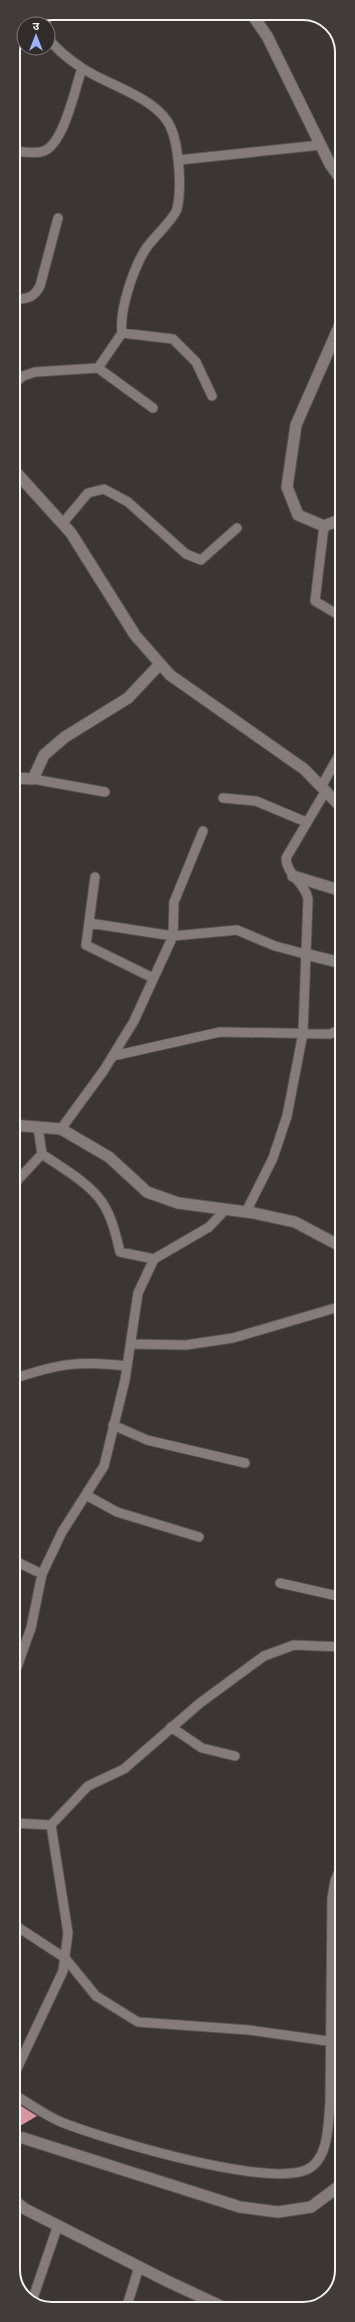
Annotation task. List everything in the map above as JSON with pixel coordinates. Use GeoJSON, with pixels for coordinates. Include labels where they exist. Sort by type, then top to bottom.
{"type":"FeatureCollection","features":[{"type":"Feature","properties":{"kind":"street"},"geometry":{"type":"LineString","coordinates":[[256,20],[267,36],[321,145],[335,169]]}},
{"type":"Feature","properties":{"kind":"street"},"geometry":{"type":"LineString","coordinates":[[335,336],[296,425],[287,487],[298,515],[324,526],[335,522]]}},
{"type":"Feature","properties":{"kind":"street"},"geometry":{"type":"LineString","coordinates":[[20,477],[71,534],[135,635],[170,675],[304,769],[335,801]]}},
{"type":"Feature","properties":{"kind":"street"},"geometry":{"type":"LineString","coordinates":[[20,778],[33,779],[44,755],[66,737],[128,698],[160,664]]}},
{"type":"Feature","properties":{"kind":"street"},"geometry":{"type":"LineString","coordinates":[[293,876],[335,889]]}},
{"type":"Feature","properties":{"kind":"street"},"geometry":{"type":"LineString","coordinates":[[305,954],[335,961]]}},
{"type":"Feature","properties":{"kind":"street"},"geometry":{"type":"LineString","coordinates":[[20,1126],[61,1129],[109,1157],[147,1192],[178,1203],[246,1212],[295,1222],[335,1243]]}},
{"type":"Feature","properties":{"kind":"street"},"geometry":{"type":"LineString","coordinates":[[20,2138],[240,2207],[278,2212],[311,2207],[335,2189]]}},
{"type":"Feature","properties":{"kind":"street"},"geometry":{"type":"LineString","coordinates":[[20,2204],[139,2267],[210,2302]]}},
{"type":"Feature","properties":{"kind":"lane"},"geometry":{"type":"LineString","coordinates":[[56,47],[82,68],[151,105],[170,127],[179,160],[177,210],[147,247],[137,266],[122,314],[122,333],[98,368]]}},
{"type":"Feature","properties":{"kind":"lane"},"geometry":{"type":"LineString","coordinates":[[20,152],[33,153],[51,147],[60,135],[82,68]]}},
{"type":"Feature","properties":{"kind":"lane"},"geometry":{"type":"LineString","coordinates":[[179,160],[321,145]]}},
{"type":"Feature","properties":{"kind":"lane"},"geometry":{"type":"LineString","coordinates":[[20,299],[34,296],[40,286],[58,218]]}},
{"type":"Feature","properties":{"kind":"lane"},"geometry":{"type":"LineString","coordinates":[[122,333],[172,339],[196,362],[212,396]]}},
{"type":"Feature","properties":{"kind":"lane"},"geometry":{"type":"LineString","coordinates":[[20,379],[23,376],[35,372],[98,368],[153,408]]}},
{"type":"Feature","properties":{"kind":"lane"},"geometry":{"type":"LineString","coordinates":[[62,524],[88,493],[104,489],[128,502],[186,554],[201,560],[237,528]]}},
{"type":"Feature","properties":{"kind":"lane"},"geometry":{"type":"LineString","coordinates":[[324,526],[316,601],[335,613]]}},
{"type":"Feature","properties":{"kind":"lane"},"geometry":{"type":"LineString","coordinates":[[246,1212],[273,1158],[287,1116],[302,1033],[306,891],[293,876],[286,864],[286,858],[335,765]]}},
{"type":"Feature","properties":{"kind":"lane"},"geometry":{"type":"LineString","coordinates":[[33,779],[105,792]]}},
{"type":"Feature","properties":{"kind":"lane"},"geometry":{"type":"LineString","coordinates":[[223,798],[256,801],[306,822]]}},
{"type":"Feature","properties":{"kind":"lane"},"geometry":{"type":"LineString","coordinates":[[61,1129],[113,1056],[134,1021],[173,936],[174,902],[203,831]]}},
{"type":"Feature","properties":{"kind":"lane"},"geometry":{"type":"LineString","coordinates":[[95,877],[86,945],[153,978]]}},
{"type":"Feature","properties":{"kind":"lane"},"geometry":{"type":"LineString","coordinates":[[89,923],[173,936],[237,930],[275,946],[305,954]]}},
{"type":"Feature","properties":{"kind":"lane"},"geometry":{"type":"LineString","coordinates":[[113,1056],[220,1032],[330,1034],[335,1032]]}},
{"type":"Feature","properties":{"kind":"lane"},"geometry":{"type":"LineString","coordinates":[[38,1127],[42,1154],[82,1183],[102,1202],[114,1227],[120,1252],[154,1259]]}},
{"type":"Feature","properties":{"kind":"lane"},"geometry":{"type":"LineString","coordinates":[[20,1177],[42,1154]]}},
{"type":"Feature","properties":{"kind":"lane"},"geometry":{"type":"LineString","coordinates":[[20,1659],[31,1628],[42,1574],[62,1532],[104,1466],[127,1366],[138,1293],[154,1259],[209,1227],[226,1209]]}},
{"type":"Feature","properties":{"kind":"lane"},"geometry":{"type":"LineString","coordinates":[[131,1344],[186,1345],[233,1338],[335,1308]]}},
{"type":"Feature","properties":{"kind":"lane"},"geometry":{"type":"LineString","coordinates":[[20,1377],[54,1366],[96,1362],[127,1366]]}},
{"type":"Feature","properties":{"kind":"lane"},"geometry":{"type":"LineString","coordinates":[[113,1425],[147,1440],[245,1463]]}},
{"type":"Feature","properties":{"kind":"lane"},"geometry":{"type":"LineString","coordinates":[[86,1495],[117,1512],[199,1537]]}},
{"type":"Feature","properties":{"kind":"lane"},"geometry":{"type":"LineString","coordinates":[[20,1563],[42,1574]]}},
{"type":"Feature","properties":{"kind":"lane"},"geometry":{"type":"LineString","coordinates":[[280,1583],[335,1595]]}},
{"type":"Feature","properties":{"kind":"lane"},"geometry":{"type":"LineString","coordinates":[[20,1823],[51,1825],[88,1786],[124,1769],[171,1727],[264,1656],[294,1645],[335,1647]]}},
{"type":"Feature","properties":{"kind":"lane"},"geometry":{"type":"LineString","coordinates":[[171,1727],[202,1748],[235,1756]]}},
{"type":"Feature","properties":{"kind":"lane"},"geometry":{"type":"LineString","coordinates":[[20,2062],[63,1971],[65,1958],[68,1933],[51,1825]]}},
{"type":"Feature","properties":{"kind":"lane"},"geometry":{"type":"LineString","coordinates":[[20,2098],[60,2121],[186,2160],[236,2170],[291,2174],[308,2169],[321,2157],[330,2103],[332,1898],[335,1881]]}},
{"type":"Feature","properties":{"kind":"lane"},"geometry":{"type":"LineString","coordinates":[[20,1929],[65,1958],[96,1996],[138,2022],[250,2030],[335,2041]]}},
{"type":"Feature","properties":{"kind":"lane"},"geometry":{"type":"LineString","coordinates":[[34,2297],[58,2225]]}},
{"type":"Feature","properties":{"kind":"lane"},"geometry":{"type":"LineString","coordinates":[[128,2302],[139,2267]]}},
{"type":"Feature","properties":{"kind":"building"},"geometry":{"type":"Polygon","coordinates":[[[20,2105],[37,2116],[20,2126],[20,2105]]]}}]}
